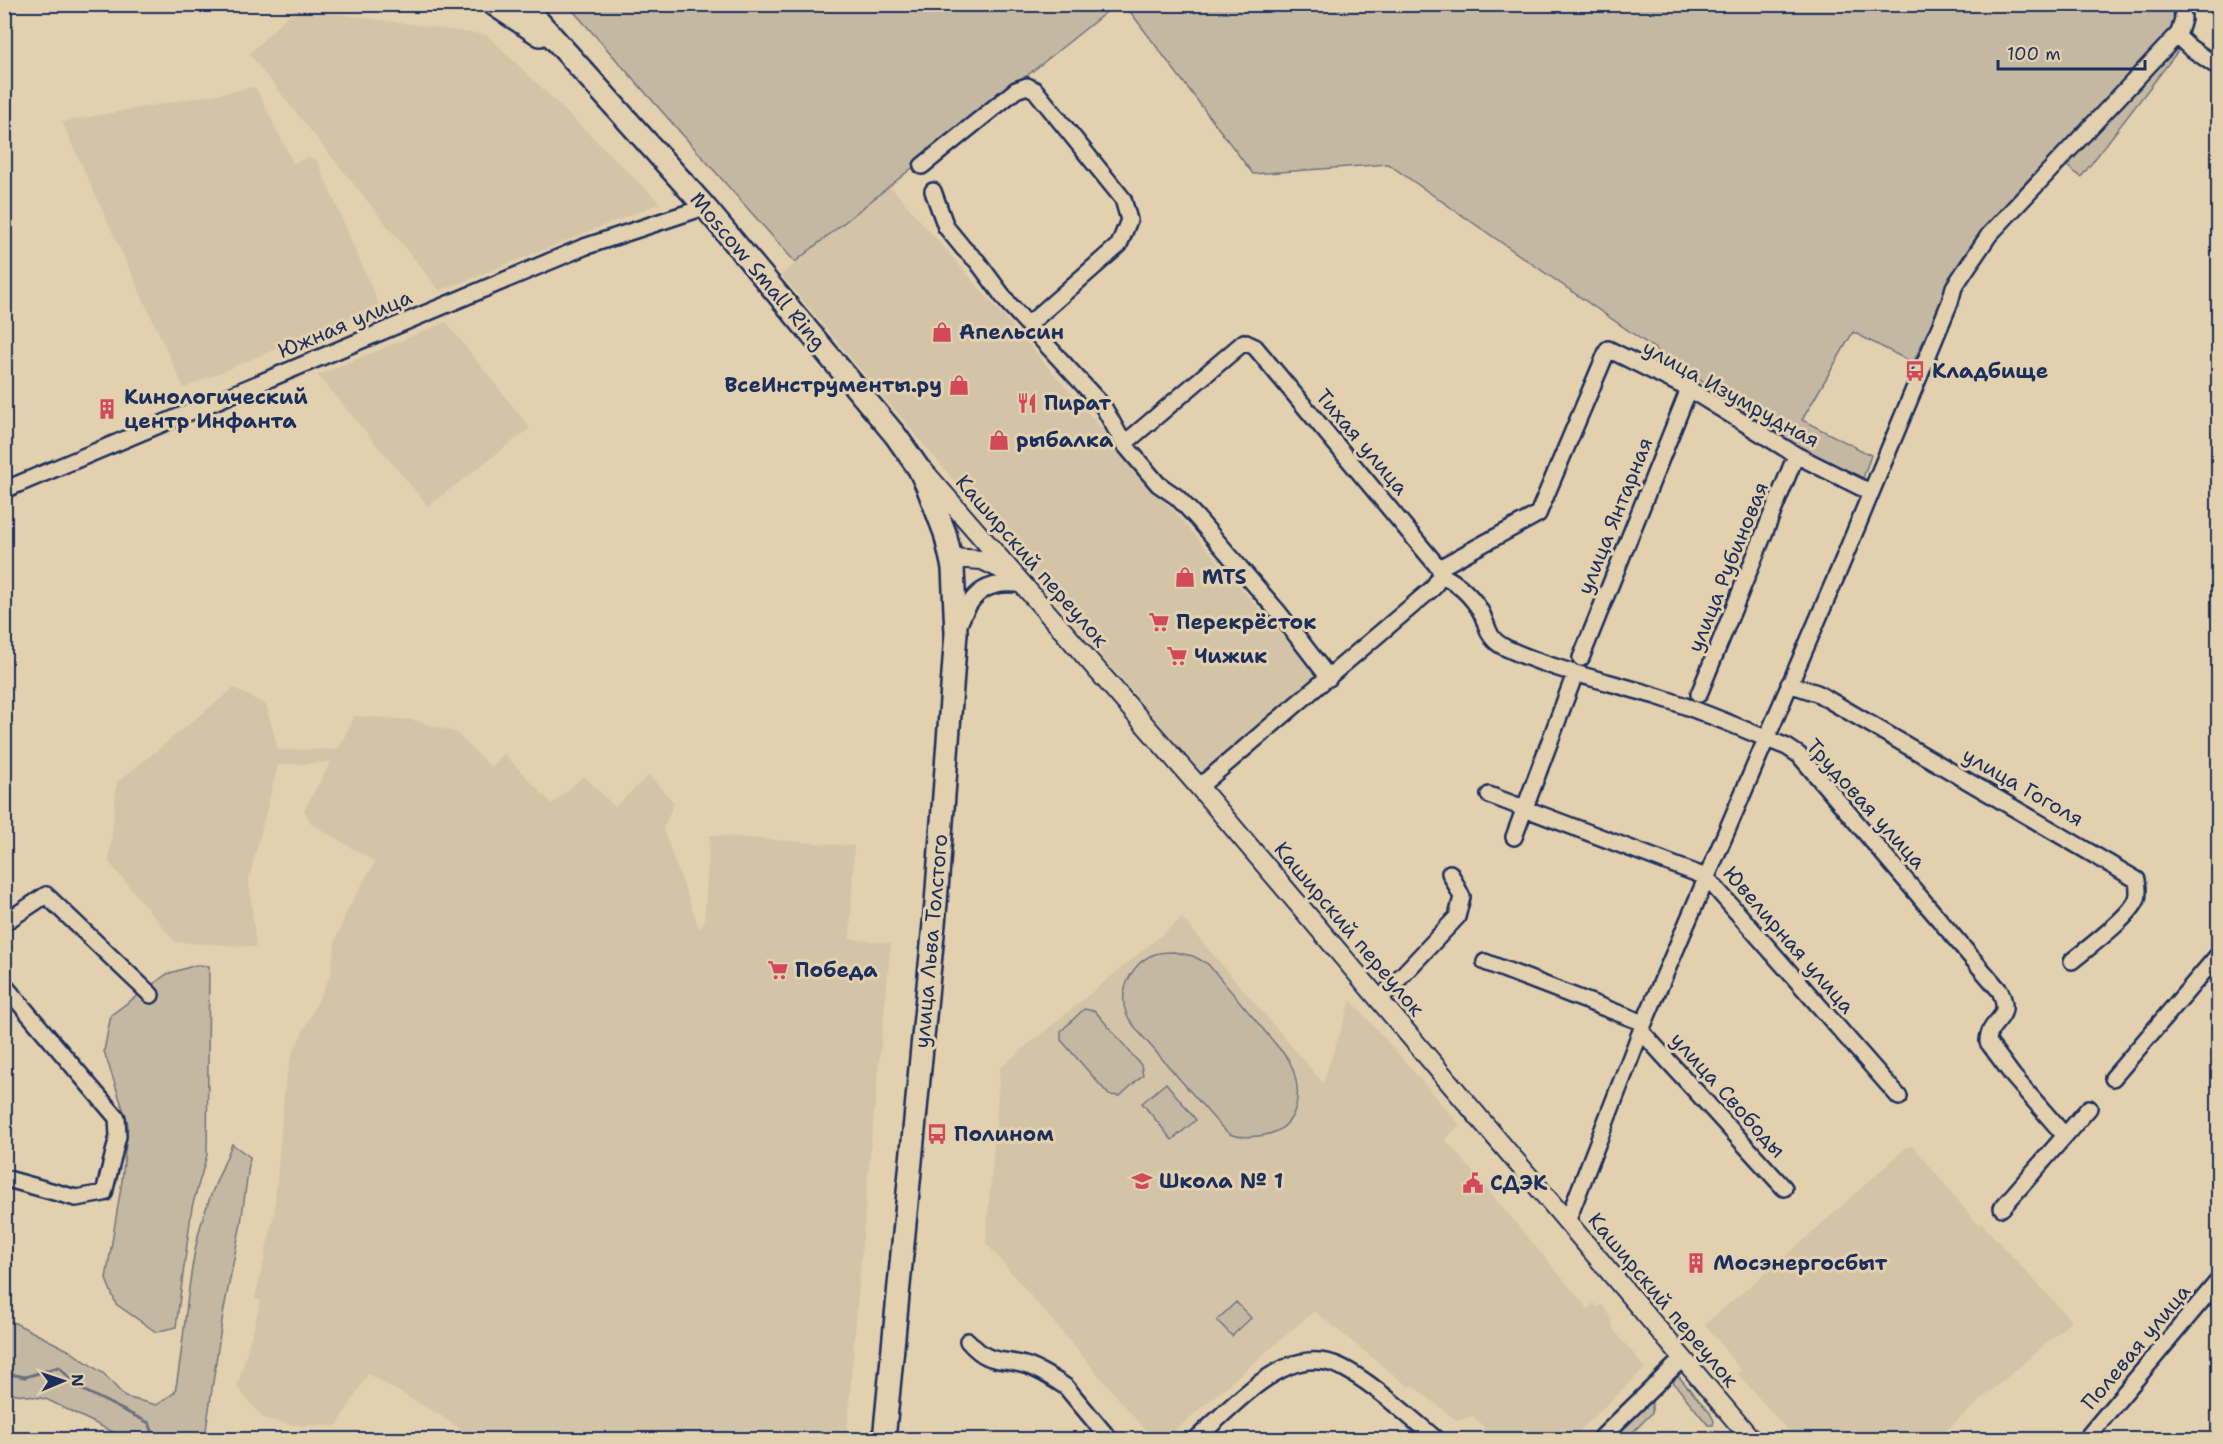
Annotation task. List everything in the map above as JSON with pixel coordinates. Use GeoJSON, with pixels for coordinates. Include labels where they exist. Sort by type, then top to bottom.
{"type":"FeatureCollection","features":[{"type":"Feature","properties":{"kind":"highway"},"geometry":{"type":"LineString","coordinates":[[493,4],[550,42]]}},
{"type":"Feature","properties":{"kind":"highway","name":"Moscow Small Ring"},"geometry":{"type":"LineString","coordinates":[[512,4],[603,95]]}},
{"type":"Feature","properties":{"kind":"highway","name":"Moscow Small Ring"},"geometry":{"type":"LineString","coordinates":[[523,4],[705,207],[831,356],[907,451]]}},
{"type":"Feature","properties":{"kind":"highway","name":"улица Льва Толстого"},"geometry":{"type":"LineString","coordinates":[[885,1440],[936,903],[956,633],[955,590],[951,558],[934,501],[919,469],[907,451]]}},
{"type":"Feature","properties":{"kind":"main road","name":"Каширский переулок"},"geometry":{"type":"LineString","coordinates":[[907,451],[1200,787],[1752,1440]]}},
{"type":"Feature","properties":{"kind":"main road"},"geometry":{"type":"LineString","coordinates":[[951,558],[982,560],[1000,568],[1025,585]]}},
{"type":"Feature","properties":{"kind":"street"},"geometry":{"type":"LineString","coordinates":[[1567,1222],[1642,1027],[1839,570],[1946,313],[1954,287],[1983,244],[2177,36],[2183,19],[2182,4]]}},
{"type":"Feature","properties":{"kind":"street"},"geometry":{"type":"LineString","coordinates":[[2177,36],[2218,67]]}},
{"type":"Feature","properties":{"kind":"street"},"geometry":{"type":"LineString","coordinates":[[922,166],[1017,90],[1028,86],[1035,90],[1124,199],[1129,220],[1119,245],[1029,324]]}},
{"type":"Feature","properties":{"kind":"street"},"geometry":{"type":"LineString","coordinates":[[933,191],[946,227],[977,261],[1008,303],[1103,406],[1124,444],[1158,484],[1177,497],[1197,518],[1279,613],[1329,678]]}},
{"type":"Feature","properties":{"kind":"street","name":"Южная улица"},"geometry":{"type":"LineString","coordinates":[[4,490],[584,247],[705,207]]}},
{"type":"Feature","properties":{"kind":"street","name":"Тихая улица"},"geometry":{"type":"LineString","coordinates":[[1124,444],[1244,342],[1255,347],[1440,572],[1452,579],[1473,600],[1482,614],[1487,630],[1494,640],[1505,648]]}},
{"type":"Feature","properties":{"kind":"street","name":"улица Изумрудная"},"geometry":{"type":"LineString","coordinates":[[1440,572],[1538,514],[1608,349],[1689,389],[1796,455],[1870,492]]}},
{"type":"Feature","properties":{"kind":"street","name":"улица Янтарная"},"geometry":{"type":"LineString","coordinates":[[1581,658],[1689,389]]}},
{"type":"Feature","properties":{"kind":"street","name":"улица Рубиновая"},"geometry":{"type":"LineString","coordinates":[[1698,694],[1796,455]]}},
{"type":"Feature","properties":{"kind":"street"},"geometry":{"type":"LineString","coordinates":[[1200,787],[1433,588],[1440,572]]}},
{"type":"Feature","properties":{"kind":"street"},"geometry":{"type":"LineString","coordinates":[[956,633],[962,616],[979,592],[991,585],[1003,583],[1025,585]]}},
{"type":"Feature","properties":{"kind":"street","name":"Трудовая улица"},"geometry":{"type":"LineString","coordinates":[[1505,648],[1575,674],[1659,697],[1787,747],[1798,755],[2000,990],[2006,1003],[1988,1042],[2013,1076],[2065,1136]]}},
{"type":"Feature","properties":{"kind":"street"},"geometry":{"type":"LineString","coordinates":[[1514,837],[1575,674]]}},
{"type":"Feature","properties":{"kind":"street","name":"улица Гоголя"},"geometry":{"type":"LineString","coordinates":[[1789,684],[1827,698],[2137,880],[2136,901],[2105,934],[2072,961]]}},
{"type":"Feature","properties":{"kind":"street","name":"Ювелирная улица"},"geometry":{"type":"LineString","coordinates":[[1489,795],[1706,877],[1899,1097]]}},
{"type":"Feature","properties":{"kind":"street"},"geometry":{"type":"LineString","coordinates":[[1379,1000],[1457,917],[1462,897],[1450,873]]}},
{"type":"Feature","properties":{"kind":"street"},"geometry":{"type":"LineString","coordinates":[[4,923],[46,895],[151,995]]}},
{"type":"Feature","properties":{"kind":"street"},"geometry":{"type":"LineString","coordinates":[[2113,1078],[2218,955]]}},
{"type":"Feature","properties":{"kind":"street","name":"улица Свободы"},"geometry":{"type":"LineString","coordinates":[[1485,962],[1642,1027],[1784,1188]]}},
{"type":"Feature","properties":{"kind":"street"},"geometry":{"type":"LineString","coordinates":[[4,985],[117,1118],[118,1136],[104,1193],[76,1198],[4,1178]]}},
{"type":"Feature","properties":{"kind":"street"},"geometry":{"type":"LineString","coordinates":[[2002,1208],[2089,1108]]}},
{"type":"Feature","properties":{"kind":"street","name":"Полевая улица"},"geometry":{"type":"LineString","coordinates":[[2085,1440],[2212,1300],[2218,1281]]}},
{"type":"Feature","properties":{"kind":"street"},"geometry":{"type":"LineString","coordinates":[[968,1341],[983,1356],[1028,1366],[1057,1381],[1066,1388],[1110,1440]]}},
{"type":"Feature","properties":{"kind":"street"},"geometry":{"type":"LineString","coordinates":[[1599,1440],[1683,1358]]}},
{"type":"Feature","properties":{"kind":"street"},"geometry":{"type":"LineString","coordinates":[[1195,1440],[1260,1383],[1289,1366],[1309,1361],[1321,1361],[1341,1367],[1398,1407],[1437,1440]]}},
{"type":"Feature","properties":{"kind":"shaded area"},"geometry":{"type":"Polygon","coordinates":[[[2187,4],[2188,38],[2081,177],[2058,159],[1948,288],[1913,363],[1853,332],[1802,420],[1871,455],[1862,481],[1788,441],[1388,164],[1253,174],[1125,5],[2187,4]]]}},
{"type":"Feature","properties":{"kind":"shaded area"},"geometry":{"type":"Polygon","coordinates":[[[568,5],[1115,5],[795,262],[568,5]]]}},
{"type":"Feature","properties":{"kind":"shaded area"},"geometry":{"type":"Polygon","coordinates":[[[295,8],[487,35],[660,203],[440,291],[249,54],[295,8]]]}},
{"type":"Feature","properties":{"kind":"shaded area"},"geometry":{"type":"Polygon","coordinates":[[[255,87],[293,163],[308,157],[317,161],[379,305],[184,388],[62,122],[255,87]]]}},
{"type":"Feature","properties":{"kind":"shaded area"},"geometry":{"type":"Polygon","coordinates":[[[890,186],[1317,675],[1202,775],[781,275],[890,186]]]}},
{"type":"Feature","properties":{"kind":"shaded area"},"geometry":{"type":"Polygon","coordinates":[[[446,322],[530,428],[428,506],[318,375],[446,322]]]}},
{"type":"Feature","properties":{"kind":"shaded area"},"geometry":{"type":"Polygon","coordinates":[[[234,688],[266,705],[278,750],[338,749],[355,716],[413,720],[455,732],[491,767],[504,754],[552,804],[584,776],[615,807],[649,775],[674,803],[663,829],[699,928],[704,924],[710,835],[854,846],[850,939],[891,943],[869,1164],[846,1439],[474,1439],[443,1417],[368,1374],[337,1426],[292,1425],[263,1418],[237,1387],[261,1301],[255,1298],[274,1215],[285,1082],[292,1054],[331,974],[335,942],[347,911],[375,862],[312,824],[304,810],[331,762],[278,765],[249,879],[256,947],[175,942],[109,862],[117,780],[120,780],[234,688]]]}},
{"type":"Feature","properties":{"kind":"shaded area"},"geometry":{"type":"Polygon","coordinates":[[[1182,918],[1323,1083],[1351,1000],[1460,1125],[1445,1139],[1588,1309],[1594,1303],[1597,1307],[1602,1305],[1611,1318],[1613,1329],[1645,1368],[1571,1439],[1506,1440],[1494,1436],[1485,1439],[1483,1426],[1473,1416],[1457,1421],[1412,1385],[1409,1387],[1314,1311],[1165,1439],[1153,1439],[986,1243],[1000,1068],[1182,918]]]}},
{"type":"Feature","properties":{"kind":"shaded area"},"geometry":{"type":"Polygon","coordinates":[[[1174,952],[1193,956],[1208,964],[1289,1060],[1297,1085],[1297,1097],[1291,1119],[1283,1127],[1272,1133],[1258,1136],[1240,1137],[1228,1133],[1128,1017],[1124,996],[1134,970],[1140,963],[1155,954],[1174,952]]]}},
{"type":"Feature","properties":{"kind":"shaded area"},"geometry":{"type":"Polygon","coordinates":[[[196,965],[209,966],[207,1155],[192,1207],[176,1327],[156,1332],[116,1304],[106,1279],[122,1181],[128,1124],[104,1051],[111,1015],[167,974],[196,965]]]}},
{"type":"Feature","properties":{"kind":"shaded area"},"geometry":{"type":"Polygon","coordinates":[[[1084,1009],[1095,1011],[1141,1065],[1143,1075],[1120,1096],[1109,1095],[1061,1040],[1061,1031],[1084,1009]]]}},
{"type":"Feature","properties":{"kind":"shaded area"},"geometry":{"type":"Polygon","coordinates":[[[1166,1083],[1196,1120],[1172,1140],[1142,1103],[1166,1083]]]}},
{"type":"Feature","properties":{"kind":"shaded area"},"geometry":{"type":"Polygon","coordinates":[[[232,1144],[250,1157],[241,1223],[223,1314],[206,1430],[208,1439],[135,1440],[123,1437],[46,1399],[5,1392],[5,1318],[68,1350],[104,1374],[125,1397],[157,1405],[175,1392],[198,1236],[209,1201],[232,1144]]]}},
{"type":"Feature","properties":{"kind":"shaded area"},"geometry":{"type":"Polygon","coordinates":[[[1913,1146],[1978,1225],[1981,1223],[2072,1321],[1936,1439],[1928,1431],[1919,1439],[1795,1439],[1738,1374],[1741,1371],[1705,1324],[1787,1255],[1907,1147],[1913,1146]]]}},
{"type":"Feature","properties":{"kind":"shaded area"},"geometry":{"type":"Polygon","coordinates":[[[1236,1302],[1251,1318],[1232,1336],[1217,1320],[1236,1302]]]}},
{"type":"Feature","properties":{"kind":"shaded area"},"geometry":{"type":"Polygon","coordinates":[[[1679,1377],[1710,1413],[1714,1421],[1713,1425],[1708,1425],[1673,1382],[1679,1377]]]}},
{"type":"Feature","properties":{"kind":"shaded area"},"geometry":{"type":"Polygon","coordinates":[[[1652,1401],[1652,1413],[1626,1439],[1611,1440],[1648,1402],[1652,1401]]]}},
{"type":"Feature","properties":{"kind":"waterway"},"geometry":{"type":"LineString","coordinates":[[4,1373],[25,1377],[59,1367],[79,1388],[149,1423],[156,1440]]}},
{"type":"Feature","properties":{"kind":"place","name":"Апельсин"},"geometry":{"type":"Point","coordinates":[942,332]}},
{"type":"Feature","properties":{"kind":"place","name":"Кладбище"},"geometry":{"type":"Point","coordinates":[1915,371]}},
{"type":"Feature","properties":{"kind":"place","name":"ВсеИнструменты.ру"},"geometry":{"type":"Point","coordinates":[959,385]}},
{"type":"Feature","properties":{"kind":"place","name":"Пират"},"geometry":{"type":"Point","coordinates":[1027,403]}},
{"type":"Feature","properties":{"kind":"place","name":"Кинологический центр Инфанта"},"geometry":{"type":"Point","coordinates":[107,409]}},
{"type":"Feature","properties":{"kind":"place","name":"рыбалка"},"geometry":{"type":"Point","coordinates":[999,440]}},
{"type":"Feature","properties":{"kind":"place","name":"MTS"},"geometry":{"type":"Point","coordinates":[1185,577]}},
{"type":"Feature","properties":{"kind":"place","name":"Перекрёсток"},"geometry":{"type":"Point","coordinates":[1159,622]}},
{"type":"Feature","properties":{"kind":"place","name":"Чижик"},"geometry":{"type":"Point","coordinates":[1177,656]}},
{"type":"Feature","properties":{"kind":"place","name":"Победа"},"geometry":{"type":"Point","coordinates":[778,970]}},
{"type":"Feature","properties":{"kind":"place","name":"Полином"},"geometry":{"type":"Point","coordinates":[937,1134]}},
{"type":"Feature","properties":{"kind":"place","name":"Школа № 1"},"geometry":{"type":"Point","coordinates":[1142,1181]}},
{"type":"Feature","properties":{"kind":"place","name":"СДЭК"},"geometry":{"type":"Point","coordinates":[1473,1183]}},
{"type":"Feature","properties":{"kind":"place","name":"Мосэнергосбыт"},"geometry":{"type":"Point","coordinates":[1696,1263]}}]}
